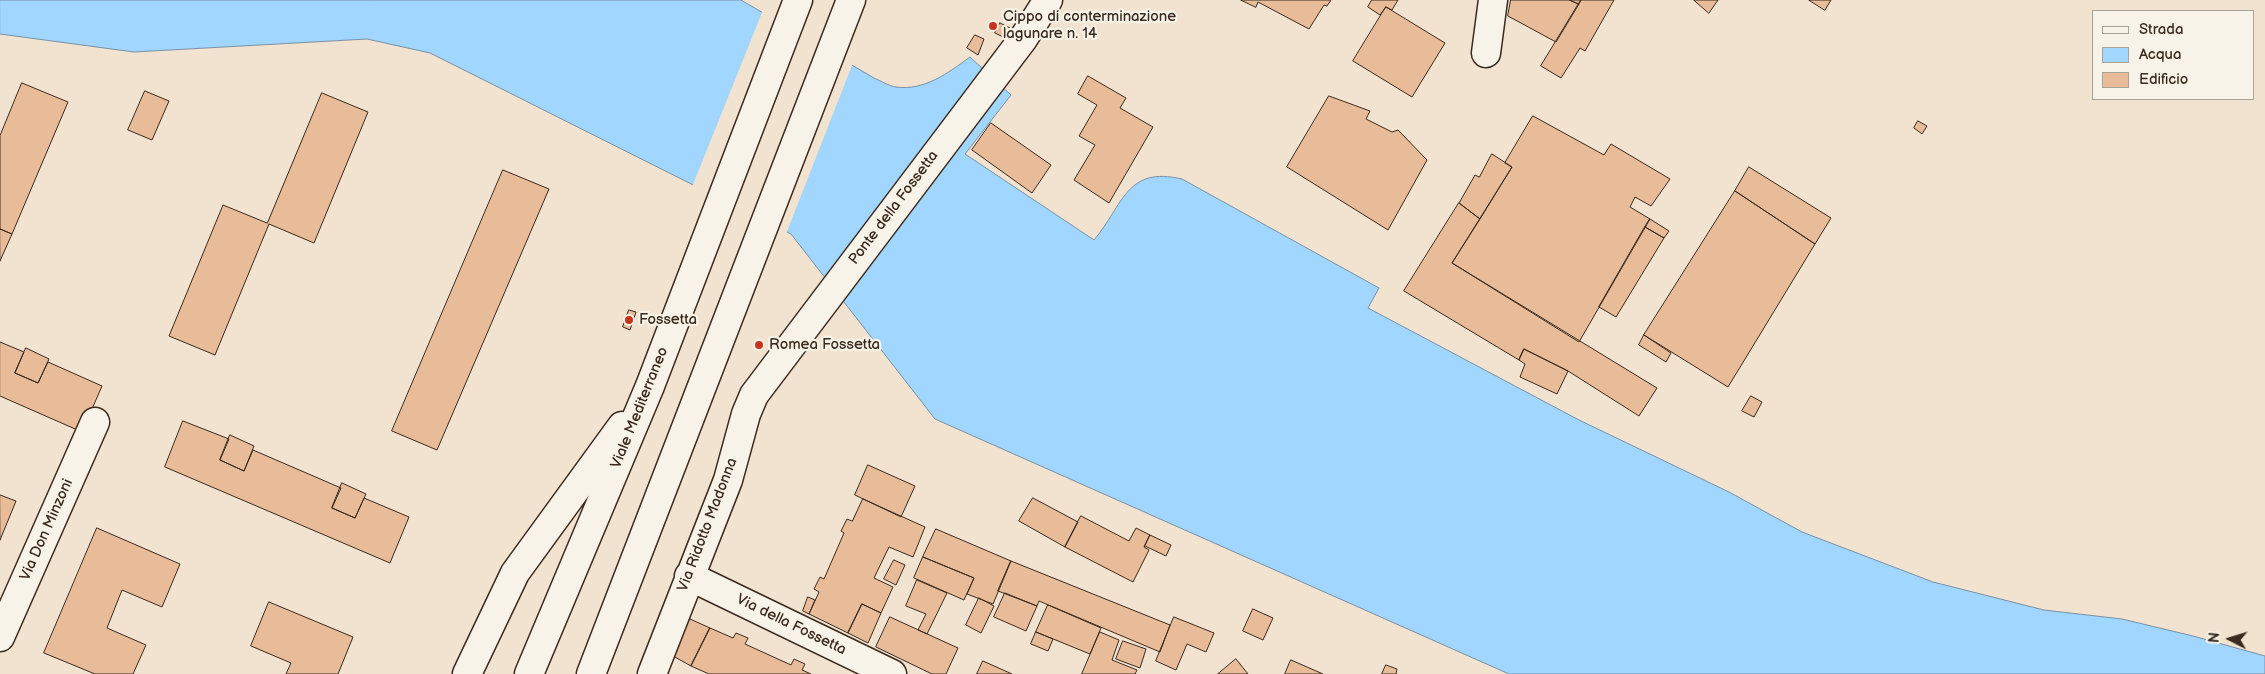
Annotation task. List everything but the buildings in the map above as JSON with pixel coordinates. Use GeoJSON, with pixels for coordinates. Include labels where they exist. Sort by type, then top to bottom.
{"type":"FeatureCollection","features":[{"type":"Feature","properties":{"kind":"street","name":"Viale Mediterraneo"},"geometry":{"type":"LineString","coordinates":[[529,674],[650,386],[798,0]]}},
{"type":"Feature","properties":{"kind":"street","name":"Ponte della Fossetta"},"geometry":{"type":"LineString","coordinates":[[766,378],[1023,39],[1048,0]]}},
{"type":"Feature","properties":{"kind":"street"},"geometry":{"type":"LineString","coordinates":[[1486,53],[1493,0]]}},
{"type":"Feature","properties":{"kind":"street"},"geometry":{"type":"LineString","coordinates":[[590,674],[850,4]]}},
{"type":"Feature","properties":{"kind":"street","name":"Via Ridotto Madonna"},"geometry":{"type":"LineString","coordinates":[[652,674],[728,480],[746,414],[754,395],[766,378]]}},
{"type":"Feature","properties":{"kind":"street"},"geometry":{"type":"LineString","coordinates":[[467,674],[515,574],[650,386]]}},
{"type":"Feature","properties":{"kind":"street","name":"Via Don Minzoni"},"geometry":{"type":"LineString","coordinates":[[0,637],[95,422]]}},
{"type":"Feature","properties":{"kind":"street","name":"Via della Fossetta"},"geometry":{"type":"LineString","coordinates":[[689,576],[892,674]]}},
{"type":"Feature","properties":{"kind":"water"},"geometry":{"type":"Polygon","coordinates":[[[0,0],[741,0],[888,85],[906,88],[935,80],[970,57],[1011,95],[965,154],[1094,240],[1120,201],[1137,183],[1149,178],[1163,176],[1182,179],[1379,288],[1368,308],[1579,420],[1729,492],[1802,532],[1933,582],[2044,610],[2122,619],[2265,656],[2265,674],[1509,674],[935,419],[791,234],[430,53],[367,39],[134,52],[0,34],[0,0]]]}},
{"type":"Feature","properties":{"kind":"pier"},"geometry":{"type":"Polygon","coordinates":[[[763,10],[853,63],[786,234],[692,187],[763,10]]]}},
{"type":"Feature","properties":{"kind":"place","name":"Cippo di conterminazione lagunare n. 14"},"geometry":{"type":"Point","coordinates":[993,26]}},
{"type":"Feature","properties":{"kind":"place","name":"Fossetta"},"geometry":{"type":"Point","coordinates":[629,320]}},
{"type":"Feature","properties":{"kind":"place","name":"Romea Fossetta"},"geometry":{"type":"Point","coordinates":[759,345]}}]}
